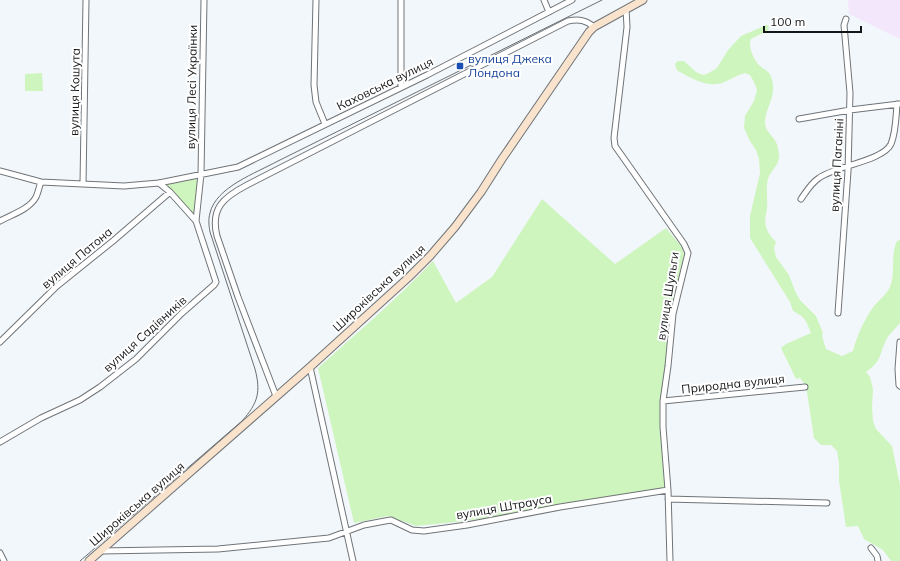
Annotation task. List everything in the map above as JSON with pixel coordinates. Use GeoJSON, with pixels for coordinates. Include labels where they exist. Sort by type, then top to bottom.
{"type":"FeatureCollection","features":[{"type":"Feature","properties":{"kind":"main road","name":"Широківська вулиця"},"geometry":{"type":"LineString","coordinates":[[88,561],[310,367],[430,256],[455,227],[481,192],[586,36],[594,27],[644,0]]}},
{"type":"Feature","properties":{"kind":"street","name":"вулиця Кошута"},"geometry":{"type":"LineString","coordinates":[[83,184],[86,0]]}},
{"type":"Feature","properties":{"kind":"street","name":"вулиця Лесі Українки"},"geometry":{"type":"LineString","coordinates":[[196,221],[201,174],[204,0]]}},
{"type":"Feature","properties":{"kind":"street"},"geometry":{"type":"LineString","coordinates":[[316,0],[314,85],[316,102],[325,124]]}},
{"type":"Feature","properties":{"kind":"street"},"geometry":{"type":"LineString","coordinates":[[401,0],[402,87]]}},
{"type":"Feature","properties":{"kind":"street"},"geometry":{"type":"LineString","coordinates":[[544,0],[549,12]]}},
{"type":"Feature","properties":{"kind":"street","name":"Каховська вулиця"},"geometry":{"type":"LineString","coordinates":[[0,172],[41,182],[124,186],[159,183],[238,167],[402,87],[572,0]]}},
{"type":"Feature","properties":{"kind":"street","name":"вулиця Шульги"},"geometry":{"type":"LineString","coordinates":[[626,10],[627,27],[614,138],[615,146],[684,244],[688,253],[673,314],[663,401],[670,561]]}},
{"type":"Feature","properties":{"kind":"street","name":"вулиця Паганіні"},"geometry":{"type":"LineString","coordinates":[[838,313],[848,166],[850,110],[844,25],[846,18]]}},
{"type":"Feature","properties":{"kind":"street"},"geometry":{"type":"LineString","coordinates":[[276,396],[238,297],[217,236],[214,225],[216,212],[222,202],[231,193],[568,21],[579,19],[588,21],[594,27]]}},
{"type":"Feature","properties":{"kind":"street"},"geometry":{"type":"LineString","coordinates":[[799,119],[850,110],[899,104],[893,136],[888,149],[876,156],[818,178],[801,200]]}},
{"type":"Feature","properties":{"kind":"street"},"geometry":{"type":"LineString","coordinates":[[0,221],[32,202],[35,199],[41,182]]}},
{"type":"Feature","properties":{"kind":"street"},"geometry":{"type":"LineString","coordinates":[[159,183],[170,192],[196,221]]}},
{"type":"Feature","properties":{"kind":"street","name":"вулиця Патона"},"geometry":{"type":"LineString","coordinates":[[0,342],[57,286],[113,241],[170,192]]}},
{"type":"Feature","properties":{"kind":"street","name":"вулиця Садівників"},"geometry":{"type":"LineString","coordinates":[[0,442],[41,418],[80,400],[100,387],[136,359],[182,313],[216,282],[196,221]]}},
{"type":"Feature","properties":{"kind":"street"},"geometry":{"type":"LineString","coordinates":[[900,342],[898,369],[900,386]]}},
{"type":"Feature","properties":{"kind":"street"},"geometry":{"type":"LineString","coordinates":[[310,367],[353,561]]}},
{"type":"Feature","properties":{"kind":"street","name":"Природна вулиця"},"geometry":{"type":"LineString","coordinates":[[663,401],[805,387]]}},
{"type":"Feature","properties":{"kind":"street","name":"вулиця Штрауса"},"geometry":{"type":"LineString","coordinates":[[100,551],[218,548],[328,538],[364,525],[391,520],[412,530],[424,531],[467,525],[560,507],[668,490]]}},
{"type":"Feature","properties":{"kind":"street"},"geometry":{"type":"LineString","coordinates":[[668,499],[827,503]]}},
{"type":"Feature","properties":{"kind":"street"},"geometry":{"type":"LineString","coordinates":[[871,548],[877,556],[878,561]]}},
{"type":"Feature","properties":{"kind":"street"},"geometry":{"type":"LineString","coordinates":[[0,554],[4,561]]}},
{"type":"Feature","properties":{"kind":"shaded area"},"geometry":{"type":"Polygon","coordinates":[[[848,0],[900,0],[900,39],[849,14],[848,0]]]}},
{"type":"Feature","properties":{"kind":"green space"},"geometry":{"type":"Polygon","coordinates":[[[768,25],[769,29],[751,39],[750,42],[754,59],[769,73],[773,83],[772,95],[765,124],[767,130],[778,146],[779,154],[777,163],[768,180],[765,224],[771,237],[776,242],[774,248],[776,257],[789,275],[800,300],[816,316],[823,333],[822,336],[826,349],[842,356],[853,351],[859,333],[867,317],[874,306],[889,290],[893,275],[895,246],[897,241],[900,240],[900,323],[887,338],[878,361],[866,372],[870,377],[873,389],[873,421],[876,429],[892,446],[900,485],[900,561],[891,561],[883,550],[864,539],[858,526],[846,527],[839,481],[837,451],[831,445],[821,445],[814,438],[806,386],[800,378],[796,379],[781,348],[786,344],[811,333],[805,319],[793,311],[790,302],[750,238],[750,216],[760,173],[759,159],[756,150],[744,128],[745,116],[754,101],[757,90],[754,82],[750,75],[745,73],[722,83],[705,83],[678,71],[675,64],[678,61],[684,61],[696,72],[703,75],[707,74],[717,68],[728,50],[741,36],[768,25]]]}},
{"type":"Feature","properties":{"kind":"green space"},"geometry":{"type":"Polygon","coordinates":[[[42,73],[43,91],[25,91],[25,74],[42,73]]]}},
{"type":"Feature","properties":{"kind":"green space"},"geometry":{"type":"Polygon","coordinates":[[[201,174],[196,221],[159,183],[201,174]]]}},
{"type":"Feature","properties":{"kind":"green space"},"geometry":{"type":"Polygon","coordinates":[[[542,199],[615,264],[666,228],[681,246],[684,254],[670,315],[661,427],[665,488],[466,521],[416,526],[388,516],[354,523],[318,368],[391,302],[433,261],[456,303],[492,277],[542,199]]]}},
{"type":"Feature","properties":{"kind":"tram line"},"geometry":{"type":"LineString","coordinates":[[80,561],[242,421],[255,403],[258,391],[255,369],[210,232],[210,213],[220,196],[228,188],[248,176],[602,0]]}},
{"type":"Feature","properties":{"kind":"place","name":"вулиця Джека Лондона"},"geometry":{"type":"Point","coordinates":[460,66]}}]}
